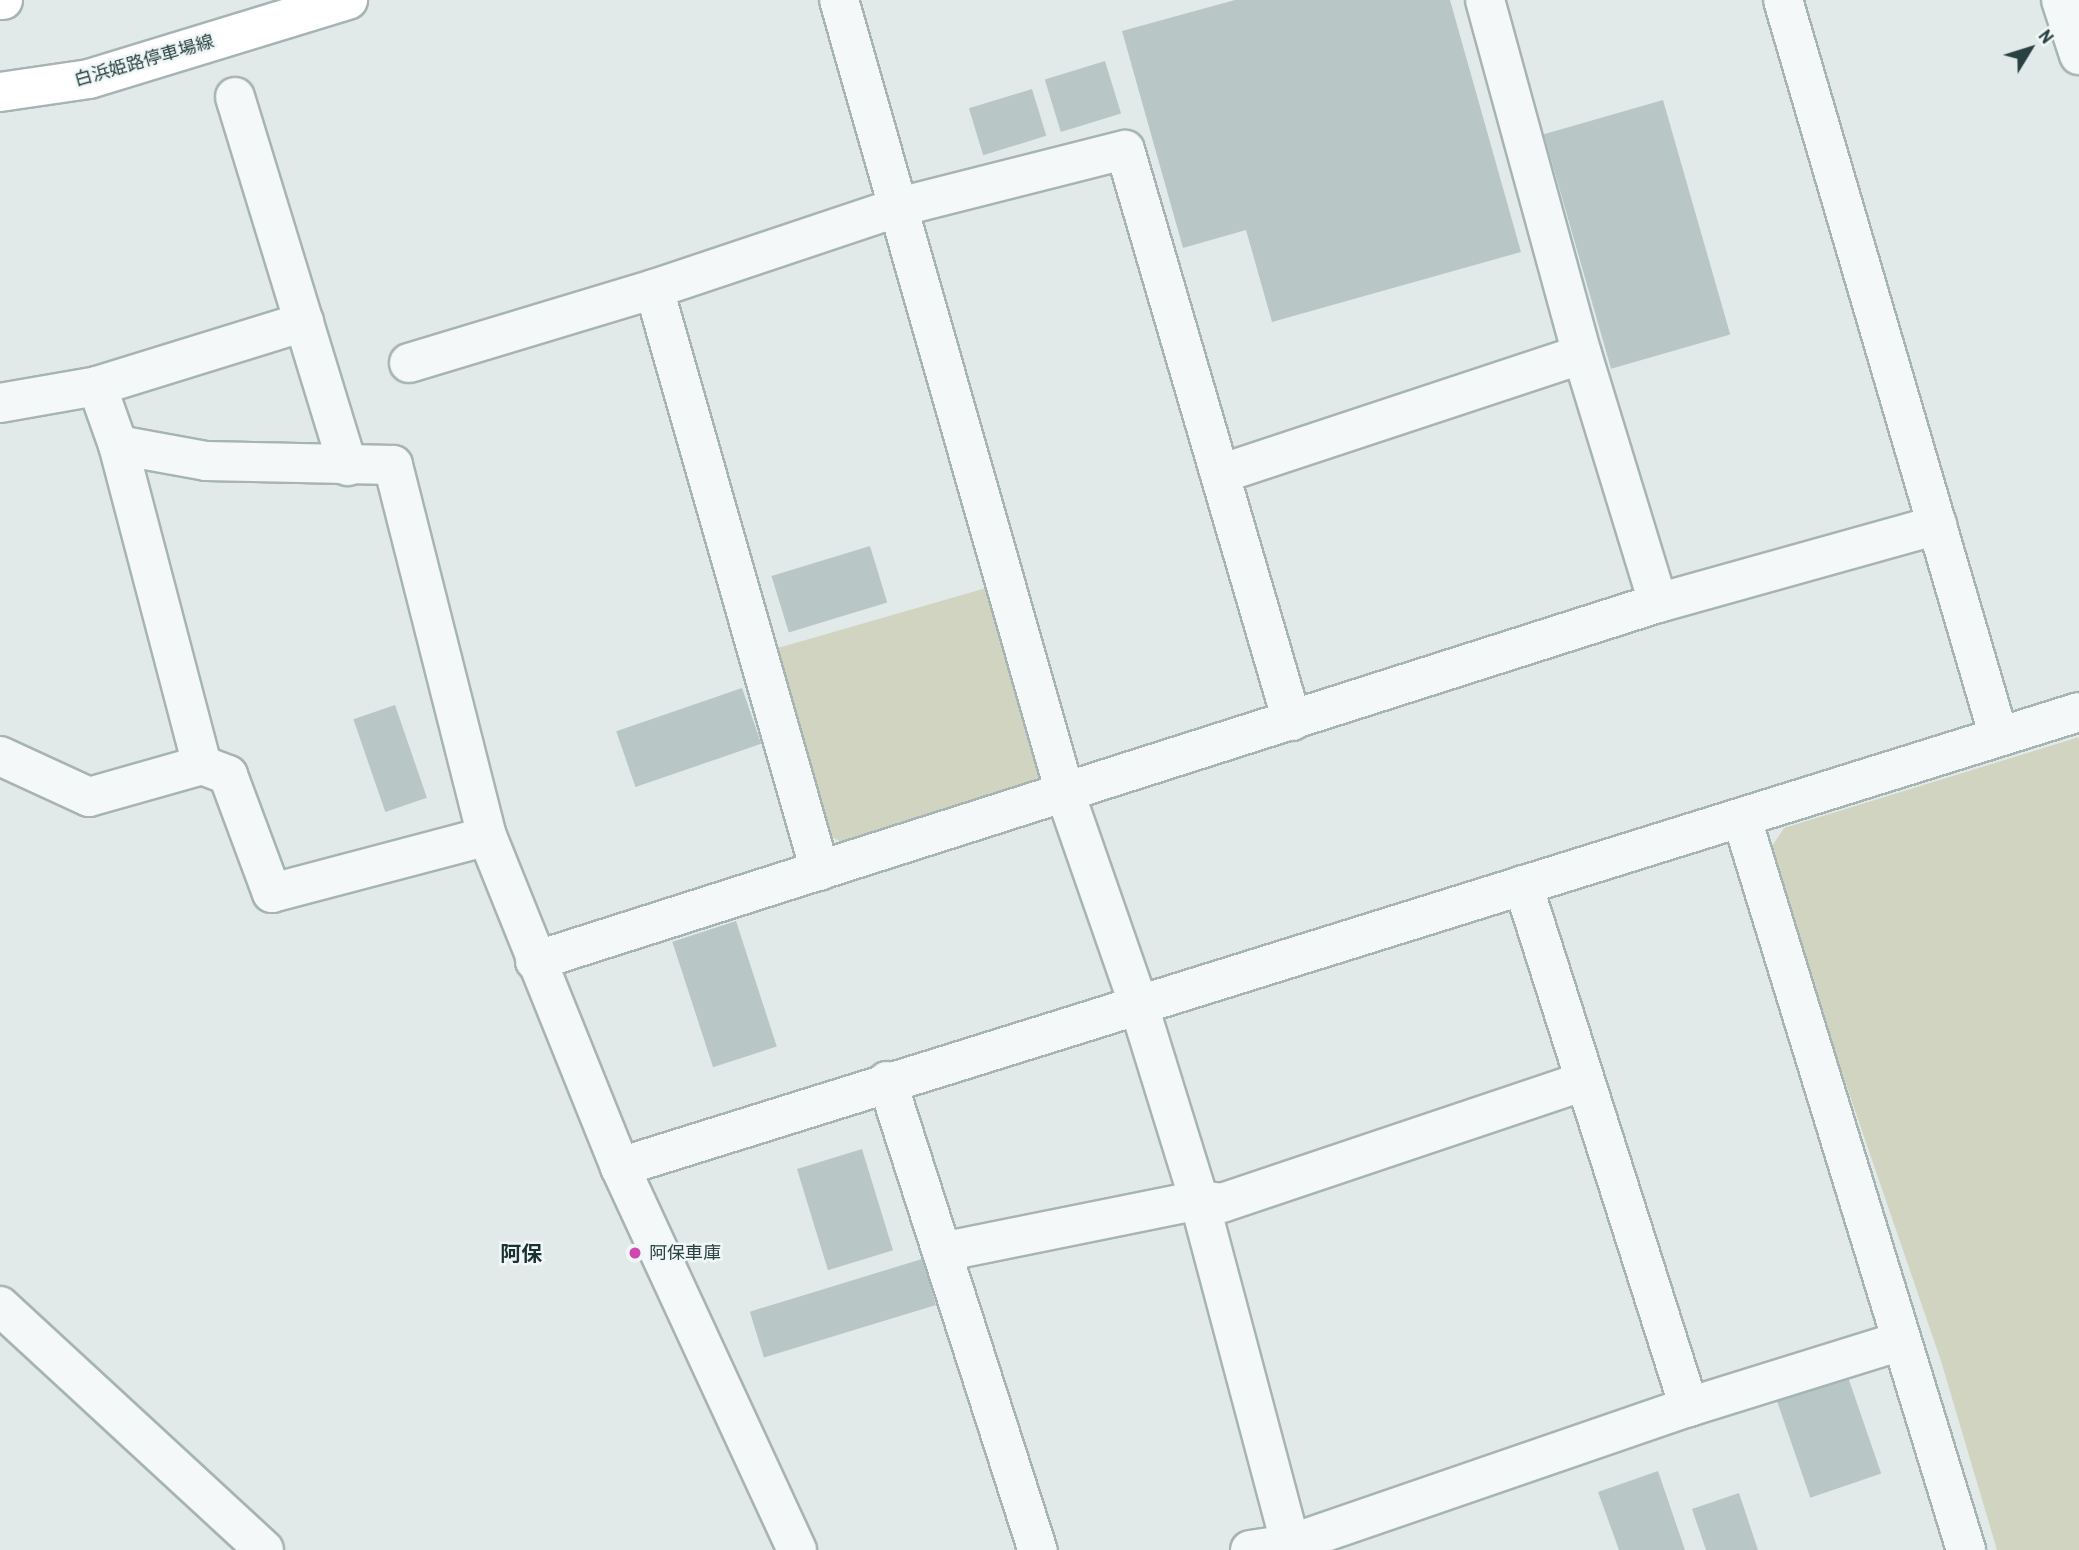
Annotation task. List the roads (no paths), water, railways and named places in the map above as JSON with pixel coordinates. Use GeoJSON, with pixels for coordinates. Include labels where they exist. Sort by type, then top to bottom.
{"type":"FeatureCollection","features":[{"type":"Feature","properties":{"kind":"main road","name":"白浜姫路停車場線"},"geometry":{"type":"LineString","coordinates":[[0,92],[89,79],[254,14],[348,0]]}},
{"type":"Feature","properties":{"kind":"street"},"geometry":{"type":"LineString","coordinates":[[839,0],[1065,793],[1139,1006],[1199,1200],[1291,1547]]}},
{"type":"Feature","properties":{"kind":"street"},"geometry":{"type":"LineString","coordinates":[[1485,0],[1581,355],[1658,603]]}},
{"type":"Feature","properties":{"kind":"street"},"geometry":{"type":"LineString","coordinates":[[1783,0],[1999,737]]}},
{"type":"Feature","properties":{"kind":"street"},"geometry":{"type":"LineString","coordinates":[[2061,0],[2079,55]]}},
{"type":"Feature","properties":{"kind":"street"},"geometry":{"type":"LineString","coordinates":[[235,97],[348,466]]}},
{"type":"Feature","properties":{"kind":"street"},"geometry":{"type":"LineString","coordinates":[[410,363],[654,289],[899,207],[1125,149],[1292,721]]}},
{"type":"Feature","properties":{"kind":"street"},"geometry":{"type":"LineString","coordinates":[[654,289],[820,871]]}},
{"type":"Feature","properties":{"kind":"street"},"geometry":{"type":"LineString","coordinates":[[0,403],[97,386],[304,322]]}},
{"type":"Feature","properties":{"kind":"street"},"geometry":{"type":"LineString","coordinates":[[1220,474],[1581,355]]}},
{"type":"Feature","properties":{"kind":"street"},"geometry":{"type":"LineString","coordinates":[[97,386],[118,445],[202,765]]}},
{"type":"Feature","properties":{"kind":"street"},"geometry":{"type":"LineString","coordinates":[[118,445],[206,461],[393,465],[487,836],[620,1167],[797,1550]]}},
{"type":"Feature","properties":{"kind":"street"},"geometry":{"type":"LineString","coordinates":[[535,961],[1658,603],[1937,525]]}},
{"type":"Feature","properties":{"kind":"street"},"geometry":{"type":"LineString","coordinates":[[620,1167],[887,1081],[1139,1006],[2079,712]]}},
{"type":"Feature","properties":{"kind":"street"},"geometry":{"type":"LineString","coordinates":[[0,756],[89,797],[202,765],[228,775],[272,893],[487,836]]}},
{"type":"Feature","properties":{"kind":"street"},"geometry":{"type":"LineString","coordinates":[[1742,819],[1966,1550]]}},
{"type":"Feature","properties":{"kind":"street"},"geometry":{"type":"LineString","coordinates":[[1523,886],[1582,1082],[1689,1407]]}},
{"type":"Feature","properties":{"kind":"street"},"geometry":{"type":"LineString","coordinates":[[887,1081],[1038,1550]]}},
{"type":"Feature","properties":{"kind":"street"},"geometry":{"type":"LineString","coordinates":[[942,1252],[1199,1200],[1222,1203],[1582,1082]]}},
{"type":"Feature","properties":{"kind":"street"},"geometry":{"type":"LineString","coordinates":[[0,1306],[264,1550]]}},
{"type":"Feature","properties":{"kind":"street"},"geometry":{"type":"LineString","coordinates":[[1250,1550],[1291,1547],[1689,1407],[1901,1341]]}},
{"type":"Feature","properties":{"kind":"place","name":"阿保車庫"},"geometry":{"type":"Point","coordinates":[635,1253]}},
{"type":"Feature","properties":{"kind":"district","name":"阿保"},"geometry":{"type":"Point","coordinates":[521,1254]}}]}
